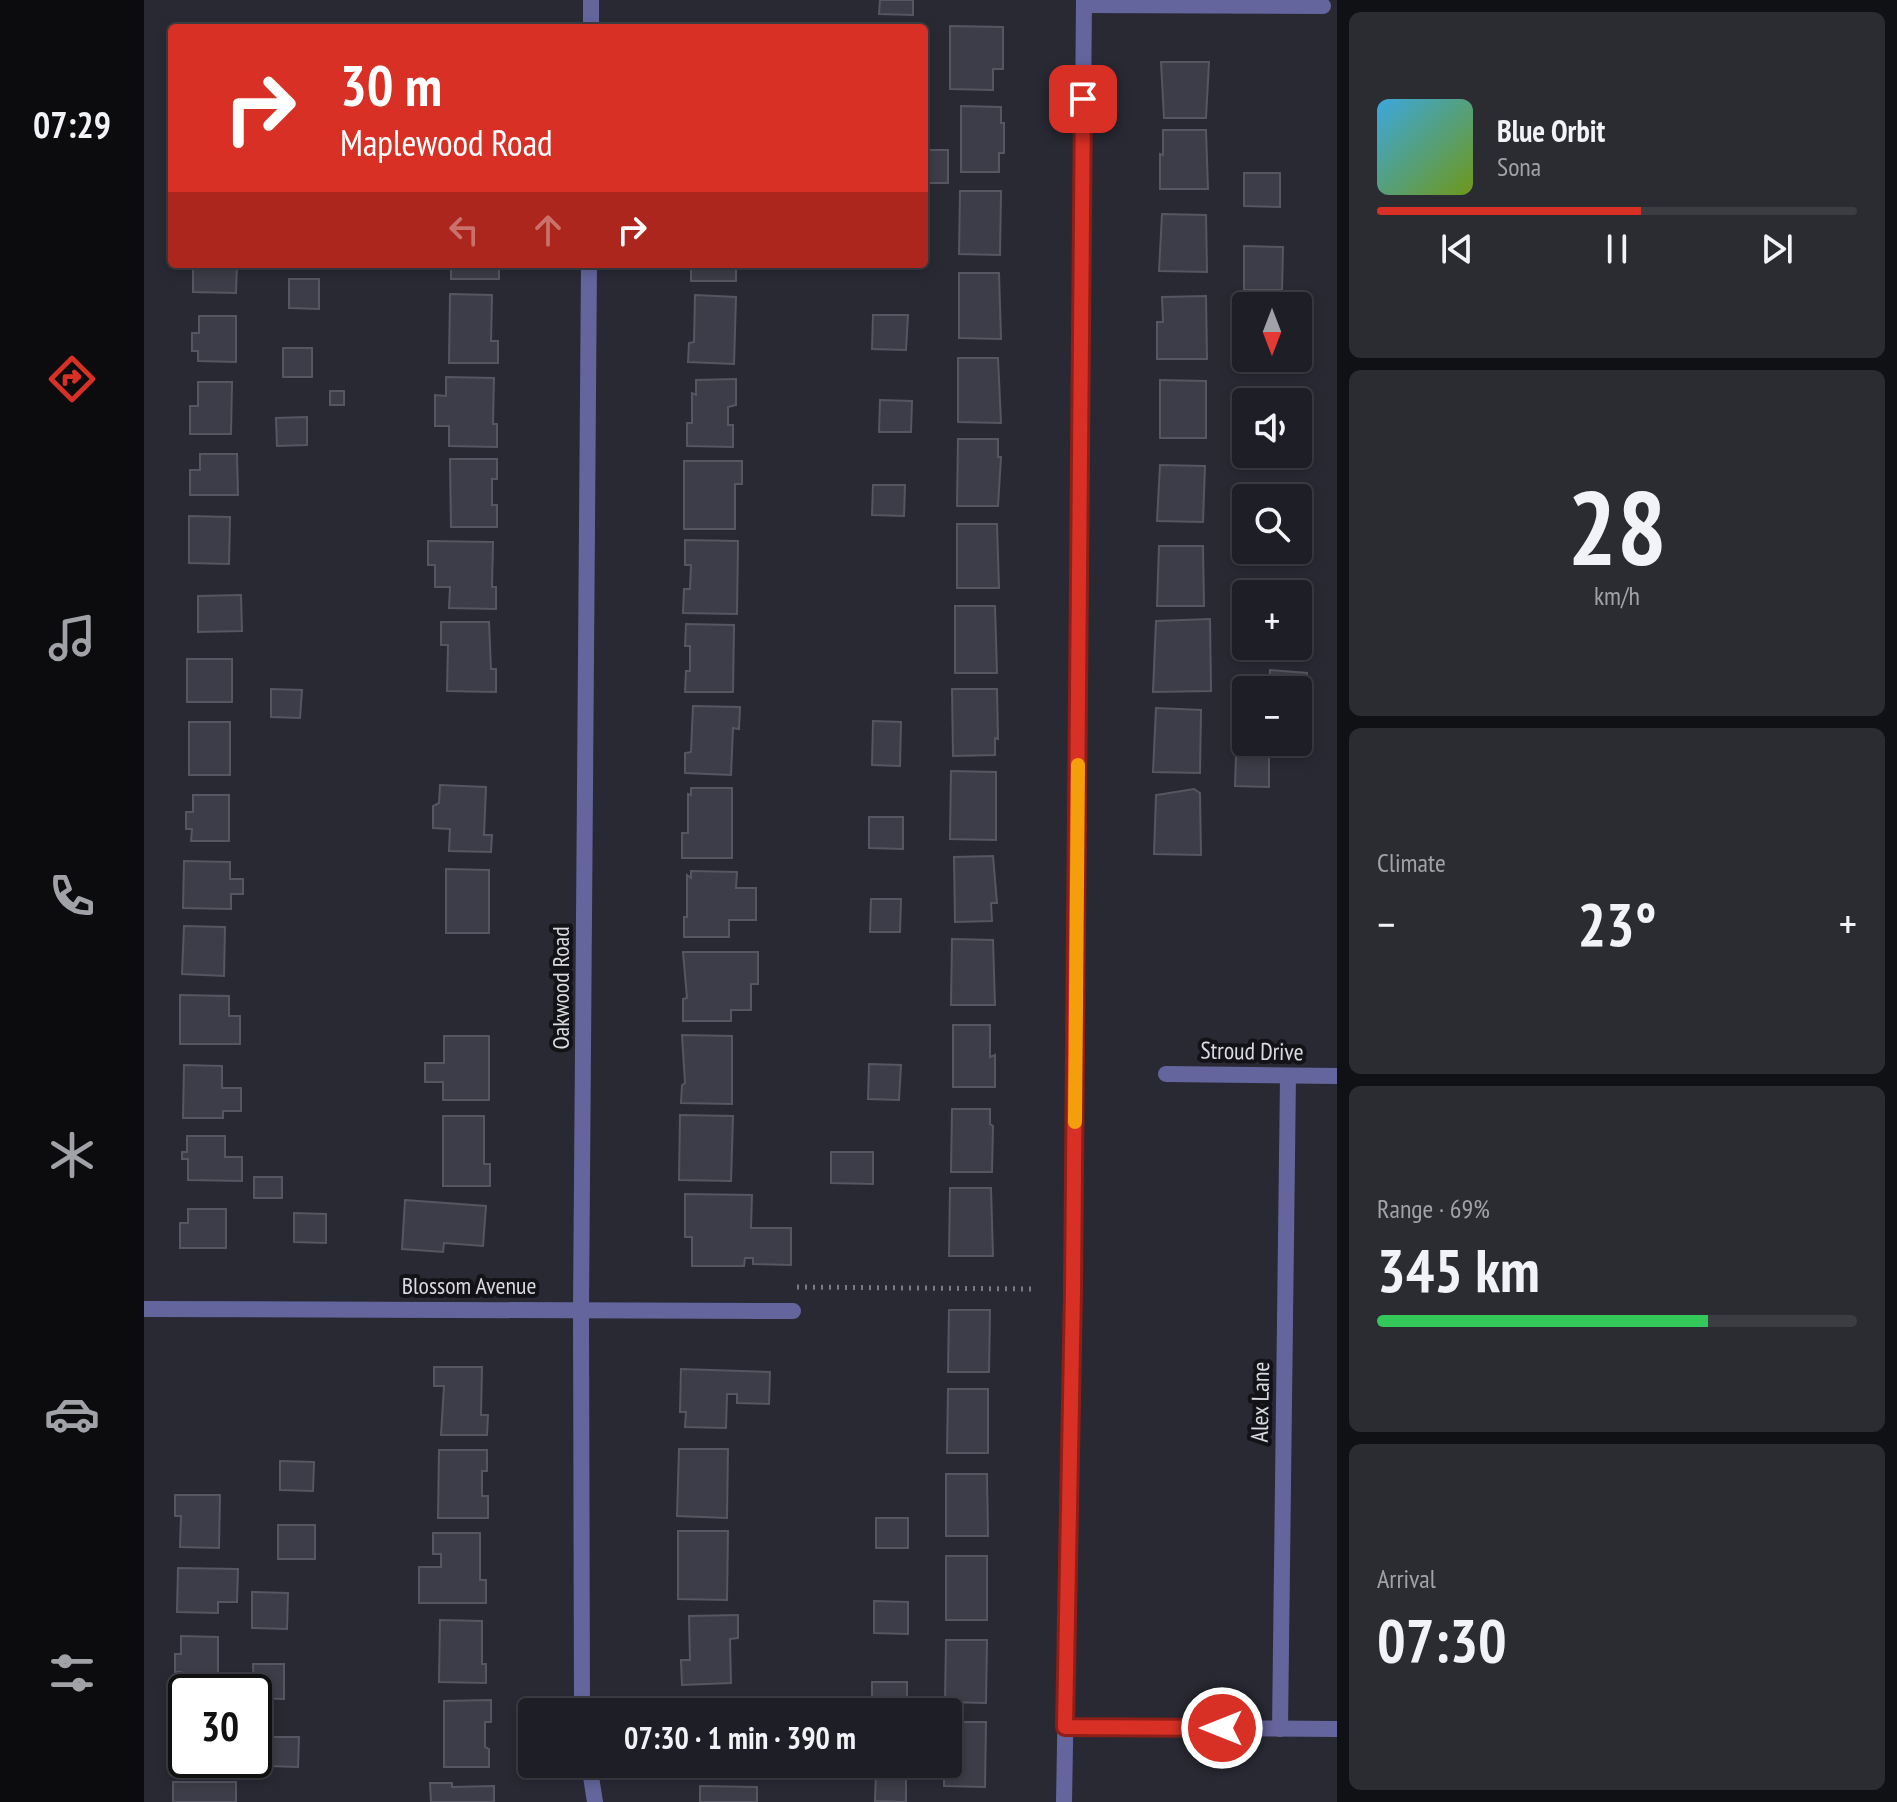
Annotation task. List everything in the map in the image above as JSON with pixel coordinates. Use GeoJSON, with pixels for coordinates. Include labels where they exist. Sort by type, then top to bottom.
{"type":"FeatureCollection","features":[{"type":"Feature","properties":{"kind":"street"},"geometry":{"type":"LineString","coordinates":[[591,0],[591,24]]}},
{"type":"Feature","properties":{"kind":"street"},"geometry":{"type":"LineString","coordinates":[[1064,1802],[1074,1275],[1084,3],[1323,6]]}},
{"type":"Feature","properties":{"kind":"street","name":"Oakwood Road"},"geometry":{"type":"LineString","coordinates":[[582,1698],[581,1309],[589,268]]}},
{"type":"Feature","properties":{"kind":"street","name":"Stroud Drive"},"geometry":{"type":"LineString","coordinates":[[1166,1074],[1337,1076]]}},
{"type":"Feature","properties":{"kind":"street","name":"Alex Lane"},"geometry":{"type":"LineString","coordinates":[[1280,1729],[1288,1076]]}},
{"type":"Feature","properties":{"kind":"street","name":"Blossom Avenue"},"geometry":{"type":"LineString","coordinates":[[144,1309],[793,1311]]}},
{"type":"Feature","properties":{"kind":"street"},"geometry":{"type":"LineString","coordinates":[[1065,1727],[1337,1729]]}},
{"type":"Feature","properties":{"kind":"street"},"geometry":{"type":"LineString","coordinates":[[591,1778],[595,1802]]}},
{"type":"Feature","properties":{"kind":"path"},"geometry":{"type":"LineString","coordinates":[[788,1287],[1032,1289]]}},
{"type":"Feature","properties":{"kind":"building"},"geometry":{"type":"Polygon","coordinates":[[[880,0],[913,0],[913,15],[879,14],[880,0]]]}},
{"type":"Feature","properties":{"kind":"building"},"geometry":{"type":"Polygon","coordinates":[[[950,26],[1003,27],[1003,69],[993,69],[993,90],[950,89],[950,26]]]}},
{"type":"Feature","properties":{"kind":"building"},"geometry":{"type":"Polygon","coordinates":[[[1161,62],[1209,62],[1206,118],[1164,118],[1161,62]]]}},
{"type":"Feature","properties":{"kind":"building"},"geometry":{"type":"Polygon","coordinates":[[[961,106],[1001,107],[1004,153],[999,153],[999,172],[961,172],[961,106]]]}},
{"type":"Feature","properties":{"kind":"building"},"geometry":{"type":"Polygon","coordinates":[[[1163,130],[1206,130],[1208,189],[1160,189],[1163,130]]]}},
{"type":"Feature","properties":{"kind":"building"},"geometry":{"type":"Polygon","coordinates":[[[928,150],[948,150],[948,183],[928,183],[928,150]]]}},
{"type":"Feature","properties":{"kind":"building"},"geometry":{"type":"Polygon","coordinates":[[[1244,173],[1280,173],[1280,207],[1244,206],[1244,173]]]}},
{"type":"Feature","properties":{"kind":"building"},"geometry":{"type":"Polygon","coordinates":[[[960,191],[1001,191],[1000,255],[959,254],[960,191]]]}},
{"type":"Feature","properties":{"kind":"building"},"geometry":{"type":"Polygon","coordinates":[[[1162,214],[1206,215],[1207,272],[1159,271],[1162,214]]]}},
{"type":"Feature","properties":{"kind":"building"},"geometry":{"type":"Polygon","coordinates":[[[1244,246],[1283,247],[1282,290],[1244,290],[1244,246]]]}},
{"type":"Feature","properties":{"kind":"building"},"geometry":{"type":"Polygon","coordinates":[[[193,268],[237,268],[236,293],[193,292],[193,268]]]}},
{"type":"Feature","properties":{"kind":"building"},"geometry":{"type":"Polygon","coordinates":[[[451,268],[499,268],[499,279],[451,279],[451,268]]]}},
{"type":"Feature","properties":{"kind":"building"},"geometry":{"type":"Polygon","coordinates":[[[691,268],[736,268],[736,281],[691,281],[691,268]]]}},
{"type":"Feature","properties":{"kind":"building"},"geometry":{"type":"Polygon","coordinates":[[[959,273],[999,273],[1001,339],[959,338],[959,273]]]}},
{"type":"Feature","properties":{"kind":"building"},"geometry":{"type":"Polygon","coordinates":[[[289,279],[319,279],[319,309],[289,308],[289,279]]]}},
{"type":"Feature","properties":{"kind":"building"},"geometry":{"type":"Polygon","coordinates":[[[450,294],[492,295],[491,341],[498,341],[498,363],[449,363],[450,294]]]}},
{"type":"Feature","properties":{"kind":"building"},"geometry":{"type":"Polygon","coordinates":[[[695,295],[736,297],[734,364],[688,362],[689,343],[694,342],[695,295]]]}},
{"type":"Feature","properties":{"kind":"building"},"geometry":{"type":"Polygon","coordinates":[[[1206,296],[1207,359],[1157,359],[1157,322],[1163,322],[1162,297],[1206,296]]]}},
{"type":"Feature","properties":{"kind":"building"},"geometry":{"type":"Polygon","coordinates":[[[873,315],[908,315],[906,350],[872,349],[873,315]]]}},
{"type":"Feature","properties":{"kind":"building"},"geometry":{"type":"Polygon","coordinates":[[[199,316],[236,316],[236,362],[198,361],[198,351],[192,351],[192,333],[199,333],[199,316]]]}},
{"type":"Feature","properties":{"kind":"building"},"geometry":{"type":"Polygon","coordinates":[[[283,348],[312,348],[312,377],[283,377],[283,348]]]}},
{"type":"Feature","properties":{"kind":"building"},"geometry":{"type":"Polygon","coordinates":[[[958,358],[998,358],[1001,423],[958,422],[958,358]]]}},
{"type":"Feature","properties":{"kind":"building"},"geometry":{"type":"Polygon","coordinates":[[[446,377],[494,378],[493,424],[497,424],[497,447],[449,446],[449,426],[435,426],[435,395],[446,396],[446,377]]]}},
{"type":"Feature","properties":{"kind":"building"},"geometry":{"type":"Polygon","coordinates":[[[736,379],[736,405],[728,407],[728,425],[733,425],[733,447],[687,446],[687,423],[692,423],[692,393],[696,395],[696,380],[736,379]]]}},
{"type":"Feature","properties":{"kind":"building"},"geometry":{"type":"Polygon","coordinates":[[[1160,380],[1206,381],[1206,438],[1160,438],[1160,380]]]}},
{"type":"Feature","properties":{"kind":"building"},"geometry":{"type":"Polygon","coordinates":[[[198,382],[232,382],[231,434],[190,434],[190,406],[198,406],[198,382]]]}},
{"type":"Feature","properties":{"kind":"building"},"geometry":{"type":"Polygon","coordinates":[[[330,391],[344,391],[344,405],[330,405],[330,391]]]}},
{"type":"Feature","properties":{"kind":"building"},"geometry":{"type":"Polygon","coordinates":[[[880,400],[912,401],[911,432],[879,432],[880,400]]]}},
{"type":"Feature","properties":{"kind":"building"},"geometry":{"type":"Polygon","coordinates":[[[307,417],[307,445],[277,446],[276,418],[307,417]]]}},
{"type":"Feature","properties":{"kind":"building"},"geometry":{"type":"Polygon","coordinates":[[[958,439],[998,439],[998,457],[1001,457],[998,506],[957,506],[958,439]]]}},
{"type":"Feature","properties":{"kind":"building"},"geometry":{"type":"Polygon","coordinates":[[[200,454],[237,454],[238,495],[190,495],[190,470],[200,470],[200,454]]]}},
{"type":"Feature","properties":{"kind":"building"},"geometry":{"type":"Polygon","coordinates":[[[450,459],[497,459],[497,479],[492,479],[492,505],[497,505],[497,527],[451,527],[450,459]]]}},
{"type":"Feature","properties":{"kind":"building"},"geometry":{"type":"Polygon","coordinates":[[[684,461],[742,461],[742,484],[735,484],[735,529],[684,529],[684,461]]]}},
{"type":"Feature","properties":{"kind":"building"},"geometry":{"type":"Polygon","coordinates":[[[1160,465],[1205,466],[1203,522],[1157,521],[1160,465]]]}},
{"type":"Feature","properties":{"kind":"building"},"geometry":{"type":"Polygon","coordinates":[[[873,485],[905,485],[904,516],[872,515],[873,485]]]}},
{"type":"Feature","properties":{"kind":"building"},"geometry":{"type":"Polygon","coordinates":[[[189,516],[230,517],[229,564],[189,563],[189,516]]]}},
{"type":"Feature","properties":{"kind":"building"},"geometry":{"type":"Polygon","coordinates":[[[957,524],[997,524],[999,588],[957,588],[957,524]]]}},
{"type":"Feature","properties":{"kind":"building"},"geometry":{"type":"Polygon","coordinates":[[[685,540],[738,541],[737,614],[683,613],[684,589],[690,589],[691,565],[685,565],[685,540]]]}},
{"type":"Feature","properties":{"kind":"building"},"geometry":{"type":"Polygon","coordinates":[[[428,541],[493,542],[492,587],[496,587],[496,609],[449,608],[450,587],[435,587],[435,565],[428,565],[428,541]]]}},
{"type":"Feature","properties":{"kind":"building"},"geometry":{"type":"Polygon","coordinates":[[[1159,546],[1203,546],[1204,606],[1157,606],[1159,546]]]}},
{"type":"Feature","properties":{"kind":"building"},"geometry":{"type":"Polygon","coordinates":[[[241,595],[242,631],[198,632],[198,596],[241,595]]]}},
{"type":"Feature","properties":{"kind":"building"},"geometry":{"type":"Polygon","coordinates":[[[955,606],[995,606],[997,673],[955,673],[955,606]]]}},
{"type":"Feature","properties":{"kind":"building"},"geometry":{"type":"Polygon","coordinates":[[[1210,619],[1211,691],[1153,692],[1156,621],[1210,619]]]}},
{"type":"Feature","properties":{"kind":"building"},"geometry":{"type":"Polygon","coordinates":[[[441,622],[489,622],[491,669],[496,669],[496,692],[447,691],[448,645],[441,645],[441,622]]]}},
{"type":"Feature","properties":{"kind":"building"},"geometry":{"type":"Polygon","coordinates":[[[686,624],[734,625],[733,692],[685,692],[686,671],[690,671],[690,646],[685,646],[686,624]]]}},
{"type":"Feature","properties":{"kind":"building"},"geometry":{"type":"Polygon","coordinates":[[[187,659],[232,659],[232,702],[187,702],[187,659]]]}},
{"type":"Feature","properties":{"kind":"building"},"geometry":{"type":"Polygon","coordinates":[[[1270,670],[1307,673],[1307,676],[1270,676],[1270,670]]]}},
{"type":"Feature","properties":{"kind":"building"},"geometry":{"type":"Polygon","coordinates":[[[271,689],[302,690],[300,718],[271,717],[271,689]]]}},
{"type":"Feature","properties":{"kind":"building"},"geometry":{"type":"Polygon","coordinates":[[[952,689],[997,689],[998,739],[995,738],[995,755],[953,756],[952,689]]]}},
{"type":"Feature","properties":{"kind":"building"},"geometry":{"type":"Polygon","coordinates":[[[693,706],[740,707],[739,729],[733,728],[731,775],[685,773],[685,753],[691,752],[693,706]]]}},
{"type":"Feature","properties":{"kind":"building"},"geometry":{"type":"Polygon","coordinates":[[[1156,708],[1201,710],[1200,773],[1153,772],[1156,708]]]}},
{"type":"Feature","properties":{"kind":"building"},"geometry":{"type":"Polygon","coordinates":[[[873,721],[901,722],[900,766],[872,765],[873,721]]]}},
{"type":"Feature","properties":{"kind":"building"},"geometry":{"type":"Polygon","coordinates":[[[189,722],[230,722],[230,775],[189,775],[189,722]]]}},
{"type":"Feature","properties":{"kind":"building"},"geometry":{"type":"Polygon","coordinates":[[[1236,756],[1269,756],[1269,787],[1235,786],[1236,756]]]}},
{"type":"Feature","properties":{"kind":"building"},"geometry":{"type":"Polygon","coordinates":[[[951,771],[996,772],[996,840],[950,839],[951,771]]]}},
{"type":"Feature","properties":{"kind":"building"},"geometry":{"type":"Polygon","coordinates":[[[440,785],[486,787],[484,835],[492,835],[491,852],[449,851],[450,829],[433,828],[433,806],[439,803],[440,785]]]}},
{"type":"Feature","properties":{"kind":"building"},"geometry":{"type":"Polygon","coordinates":[[[691,788],[732,788],[732,858],[682,858],[682,833],[688,833],[688,794],[691,795],[691,788]]]}},
{"type":"Feature","properties":{"kind":"building"},"geometry":{"type":"Polygon","coordinates":[[[1194,789],[1200,793],[1201,855],[1154,854],[1156,795],[1194,789]]]}},
{"type":"Feature","properties":{"kind":"building"},"geometry":{"type":"Polygon","coordinates":[[[193,795],[229,795],[229,841],[191,841],[192,829],[186,829],[186,812],[193,812],[193,795]]]}},
{"type":"Feature","properties":{"kind":"building"},"geometry":{"type":"Polygon","coordinates":[[[869,817],[903,817],[903,849],[869,848],[869,817]]]}},
{"type":"Feature","properties":{"kind":"building"},"geometry":{"type":"Polygon","coordinates":[[[993,856],[997,903],[991,903],[992,921],[955,922],[954,857],[993,856]]]}},
{"type":"Feature","properties":{"kind":"building"},"geometry":{"type":"Polygon","coordinates":[[[184,861],[230,862],[230,879],[243,879],[243,894],[231,894],[231,909],[183,908],[184,861]]]}},
{"type":"Feature","properties":{"kind":"building"},"geometry":{"type":"Polygon","coordinates":[[[446,869],[489,870],[489,933],[446,933],[446,869]]]}},
{"type":"Feature","properties":{"kind":"building"},"geometry":{"type":"Polygon","coordinates":[[[691,871],[737,872],[736,888],[756,888],[756,920],[729,920],[729,937],[684,937],[687,875],[691,878],[691,871]]]}},
{"type":"Feature","properties":{"kind":"building"},"geometry":{"type":"Polygon","coordinates":[[[871,899],[901,899],[900,932],[870,932],[871,899]]]}},
{"type":"Feature","properties":{"kind":"building"},"geometry":{"type":"Polygon","coordinates":[[[184,926],[225,927],[224,976],[182,974],[184,926]]]}},
{"type":"Feature","properties":{"kind":"building"},"geometry":{"type":"Polygon","coordinates":[[[952,939],[993,940],[995,1005],[951,1005],[952,939]]]}},
{"type":"Feature","properties":{"kind":"building"},"geometry":{"type":"Polygon","coordinates":[[[683,952],[758,952],[758,984],[751,984],[751,1010],[731,1010],[731,1021],[683,1021],[683,999],[687,998],[683,952]]]}},
{"type":"Feature","properties":{"kind":"building"},"geometry":{"type":"Polygon","coordinates":[[[180,995],[229,996],[229,1016],[240,1016],[240,1044],[180,1044],[180,995]]]}},
{"type":"Feature","properties":{"kind":"building"},"geometry":{"type":"Polygon","coordinates":[[[953,1025],[990,1025],[990,1057],[995,1055],[995,1087],[953,1087],[953,1025]]]}},
{"type":"Feature","properties":{"kind":"building"},"geometry":{"type":"Polygon","coordinates":[[[682,1035],[732,1036],[732,1104],[681,1103],[682,1085],[685,1083],[682,1035]]]}},
{"type":"Feature","properties":{"kind":"building"},"geometry":{"type":"Polygon","coordinates":[[[444,1036],[489,1036],[489,1100],[443,1100],[443,1082],[425,1082],[425,1063],[444,1063],[444,1036]]]}},
{"type":"Feature","properties":{"kind":"building"},"geometry":{"type":"Polygon","coordinates":[[[869,1064],[901,1065],[899,1100],[868,1099],[869,1064]]]}},
{"type":"Feature","properties":{"kind":"building"},"geometry":{"type":"Polygon","coordinates":[[[184,1065],[222,1066],[222,1088],[241,1088],[241,1111],[223,1111],[223,1118],[183,1118],[184,1065]]]}},
{"type":"Feature","properties":{"kind":"building"},"geometry":{"type":"Polygon","coordinates":[[[952,1109],[990,1109],[990,1124],[993,1126],[992,1172],[951,1172],[952,1109]]]}},
{"type":"Feature","properties":{"kind":"building"},"geometry":{"type":"Polygon","coordinates":[[[680,1115],[733,1116],[731,1181],[679,1180],[680,1115]]]}},
{"type":"Feature","properties":{"kind":"building"},"geometry":{"type":"Polygon","coordinates":[[[443,1116],[484,1116],[484,1164],[490,1164],[490,1186],[443,1186],[443,1116]]]}},
{"type":"Feature","properties":{"kind":"building"},"geometry":{"type":"Polygon","coordinates":[[[187,1136],[225,1136],[225,1157],[242,1157],[242,1181],[188,1180],[188,1159],[182,1159],[182,1152],[187,1152],[187,1136]]]}},
{"type":"Feature","properties":{"kind":"building"},"geometry":{"type":"Polygon","coordinates":[[[831,1152],[873,1152],[873,1184],[831,1183],[831,1152]]]}},
{"type":"Feature","properties":{"kind":"building"},"geometry":{"type":"Polygon","coordinates":[[[254,1177],[282,1177],[282,1198],[254,1198],[254,1177]]]}},
{"type":"Feature","properties":{"kind":"building"},"geometry":{"type":"Polygon","coordinates":[[[950,1188],[991,1188],[993,1256],[949,1256],[950,1188]]]}},
{"type":"Feature","properties":{"kind":"building"},"geometry":{"type":"Polygon","coordinates":[[[685,1194],[752,1195],[751,1228],[791,1228],[791,1265],[753,1264],[753,1258],[745,1258],[744,1266],[692,1266],[692,1237],[685,1237],[685,1194]]]}},
{"type":"Feature","properties":{"kind":"building"},"geometry":{"type":"Polygon","coordinates":[[[405,1200],[486,1206],[483,1246],[444,1243],[443,1252],[402,1249],[405,1200]]]}},
{"type":"Feature","properties":{"kind":"building"},"geometry":{"type":"Polygon","coordinates":[[[188,1209],[226,1209],[226,1248],[180,1248],[180,1223],[188,1223],[188,1209]]]}},
{"type":"Feature","properties":{"kind":"building"},"geometry":{"type":"Polygon","coordinates":[[[294,1213],[326,1214],[326,1243],[294,1242],[294,1213]]]}},
{"type":"Feature","properties":{"kind":"building"},"geometry":{"type":"Polygon","coordinates":[[[949,1310],[990,1310],[989,1372],[948,1372],[949,1310]]]}},
{"type":"Feature","properties":{"kind":"building"},"geometry":{"type":"Polygon","coordinates":[[[434,1367],[482,1367],[481,1415],[488,1415],[487,1435],[441,1435],[444,1386],[434,1386],[434,1367]]]}},
{"type":"Feature","properties":{"kind":"building"},"geometry":{"type":"Polygon","coordinates":[[[681,1369],[770,1372],[769,1404],[737,1403],[737,1394],[727,1394],[726,1428],[685,1427],[686,1412],[680,1412],[681,1369]]]}},
{"type":"Feature","properties":{"kind":"building"},"geometry":{"type":"Polygon","coordinates":[[[948,1389],[988,1389],[988,1453],[947,1453],[948,1389]]]}},
{"type":"Feature","properties":{"kind":"building"},"geometry":{"type":"Polygon","coordinates":[[[679,1449],[728,1449],[727,1518],[677,1516],[679,1449]]]}},
{"type":"Feature","properties":{"kind":"building"},"geometry":{"type":"Polygon","coordinates":[[[439,1450],[487,1450],[487,1471],[482,1471],[482,1496],[488,1496],[488,1518],[438,1518],[439,1450]]]}},
{"type":"Feature","properties":{"kind":"building"},"geometry":{"type":"Polygon","coordinates":[[[280,1461],[314,1462],[313,1491],[280,1490],[280,1461]]]}},
{"type":"Feature","properties":{"kind":"building"},"geometry":{"type":"Polygon","coordinates":[[[946,1474],[987,1474],[988,1536],[946,1536],[946,1474]]]}},
{"type":"Feature","properties":{"kind":"building"},"geometry":{"type":"Polygon","coordinates":[[[175,1495],[220,1495],[219,1548],[180,1547],[181,1516],[175,1516],[175,1495]]]}},
{"type":"Feature","properties":{"kind":"building"},"geometry":{"type":"Polygon","coordinates":[[[876,1518],[908,1518],[908,1548],[876,1548],[876,1518]]]}},
{"type":"Feature","properties":{"kind":"building"},"geometry":{"type":"Polygon","coordinates":[[[278,1525],[315,1525],[315,1559],[278,1559],[278,1525]]]}},
{"type":"Feature","properties":{"kind":"building"},"geometry":{"type":"Polygon","coordinates":[[[678,1531],[728,1531],[727,1600],[678,1599],[678,1531]]]}},
{"type":"Feature","properties":{"kind":"building"},"geometry":{"type":"Polygon","coordinates":[[[433,1533],[480,1533],[480,1580],[486,1580],[486,1603],[419,1603],[419,1567],[441,1567],[441,1554],[433,1554],[433,1533]]]}},
{"type":"Feature","properties":{"kind":"building"},"geometry":{"type":"Polygon","coordinates":[[[946,1556],[987,1556],[987,1620],[946,1620],[946,1556]]]}},
{"type":"Feature","properties":{"kind":"building"},"geometry":{"type":"Polygon","coordinates":[[[178,1568],[238,1569],[237,1602],[218,1602],[218,1613],[177,1612],[178,1568]]]}},
{"type":"Feature","properties":{"kind":"building"},"geometry":{"type":"Polygon","coordinates":[[[252,1592],[288,1593],[287,1629],[252,1628],[252,1592]]]}},
{"type":"Feature","properties":{"kind":"building"},"geometry":{"type":"Polygon","coordinates":[[[874,1601],[908,1602],[908,1634],[874,1633],[874,1601]]]}},
{"type":"Feature","properties":{"kind":"building"},"geometry":{"type":"Polygon","coordinates":[[[738,1615],[738,1638],[730,1639],[731,1683],[682,1685],[681,1660],[690,1660],[689,1616],[738,1615]]]}},
{"type":"Feature","properties":{"kind":"building"},"geometry":{"type":"Polygon","coordinates":[[[440,1620],[482,1621],[482,1664],[486,1664],[486,1683],[439,1682],[440,1620]]]}},
{"type":"Feature","properties":{"kind":"building"},"geometry":{"type":"Polygon","coordinates":[[[181,1636],[218,1637],[218,1674],[175,1672],[175,1654],[181,1654],[181,1636]]]}},
{"type":"Feature","properties":{"kind":"building"},"geometry":{"type":"Polygon","coordinates":[[[946,1640],[987,1640],[986,1703],[945,1698],[946,1640]]]}},
{"type":"Feature","properties":{"kind":"building"},"geometry":{"type":"Polygon","coordinates":[[[253,1664],[284,1664],[284,1699],[272,1699],[272,1674],[253,1674],[253,1664]]]}},
{"type":"Feature","properties":{"kind":"building"},"geometry":{"type":"Polygon","coordinates":[[[872,1682],[907,1682],[907,1698],[872,1698],[872,1682]]]}},
{"type":"Feature","properties":{"kind":"building"},"geometry":{"type":"Polygon","coordinates":[[[491,1700],[491,1722],[485,1722],[489,1767],[444,1767],[444,1701],[491,1700]]]}},
{"type":"Feature","properties":{"kind":"building"},"geometry":{"type":"Polygon","coordinates":[[[962,1722],[986,1722],[985,1787],[944,1786],[944,1778],[962,1778],[962,1722]]]}},
{"type":"Feature","properties":{"kind":"building"},"geometry":{"type":"Polygon","coordinates":[[[272,1737],[299,1737],[298,1767],[272,1766],[272,1737]]]}},
{"type":"Feature","properties":{"kind":"building"},"geometry":{"type":"Polygon","coordinates":[[[876,1778],[906,1778],[906,1802],[875,1801],[876,1778]]]}},
{"type":"Feature","properties":{"kind":"building"},"geometry":{"type":"Polygon","coordinates":[[[173,1782],[236,1782],[236,1802],[173,1802],[173,1782]]]}},
{"type":"Feature","properties":{"kind":"building"},"geometry":{"type":"Polygon","coordinates":[[[430,1783],[452,1783],[452,1787],[494,1786],[494,1802],[431,1802],[430,1783]]]}},
{"type":"Feature","properties":{"kind":"building"},"geometry":{"type":"Polygon","coordinates":[[[700,1786],[757,1787],[757,1802],[700,1802],[700,1786]]]}},
{"type":"Feature","properties":{"kind":"slow traffic"},"geometry":{"type":"LineString","coordinates":[[1075,1122],[1078,765]]}},
{"type":"Feature","properties":{"kind":"route"},"geometry":{"type":"LineString","coordinates":[[1083,99],[1073,1291],[1065,1727],[1222,1728]]}}]}
